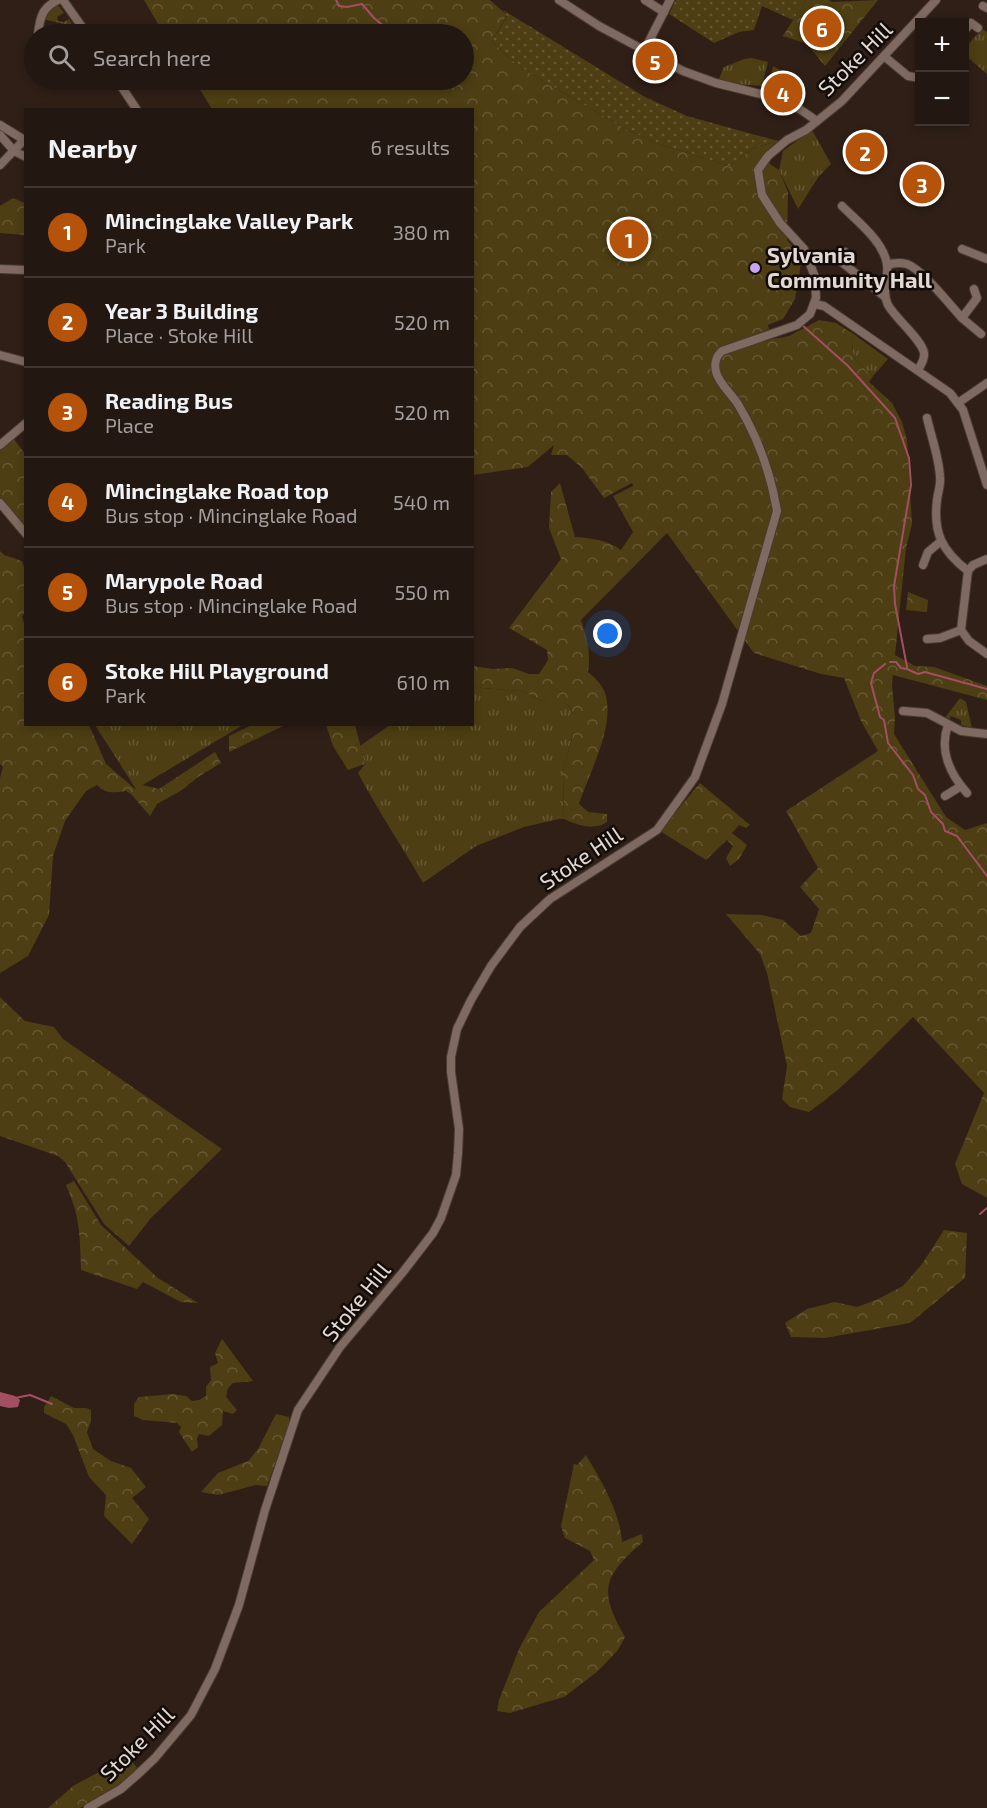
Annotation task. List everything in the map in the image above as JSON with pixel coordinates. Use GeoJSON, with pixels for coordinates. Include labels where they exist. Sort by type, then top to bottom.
{"type":"FeatureCollection","features":[{"type":"Feature","properties":{"kind":"street"},"geometry":{"type":"LineString","coordinates":[[40,24],[44,9],[58,0]]}},
{"type":"Feature","properties":{"kind":"street"},"geometry":{"type":"LineString","coordinates":[[63,0],[80,24]]}},
{"type":"Feature","properties":{"kind":"street"},"geometry":{"type":"LineString","coordinates":[[559,0],[644,51],[700,78],[781,99],[817,122]]}},
{"type":"Feature","properties":{"kind":"street"},"geometry":{"type":"LineString","coordinates":[[645,0],[664,12]]}},
{"type":"Feature","properties":{"kind":"street"},"geometry":{"type":"LineString","coordinates":[[644,51],[670,0]]}},
{"type":"Feature","properties":{"kind":"street","name":"Stoke Hill"},"geometry":{"type":"LineString","coordinates":[[88,1808],[121,1789],[155,1758],[191,1716],[215,1669],[239,1605],[265,1510],[298,1410],[340,1347],[403,1272],[433,1233],[441,1218],[456,1175],[458,1153],[459,1129],[451,1072],[457,1029],[491,966],[520,927],[550,899],[657,830],[695,777],[722,704],[774,529],[777,511],[762,455],[739,406],[716,374],[716,359],[722,351],[800,323],[810,314],[816,289],[815,277],[804,249],[780,223],[762,195],[758,170],[768,156],[787,140],[817,122],[842,101],[936,0]]}},
{"type":"Feature","properties":{"kind":"street"},"geometry":{"type":"LineString","coordinates":[[969,25],[971,23],[978,28]]}},
{"type":"Feature","properties":{"kind":"street"},"geometry":{"type":"LineString","coordinates":[[885,57],[908,76],[915,77]]}},
{"type":"Feature","properties":{"kind":"street"},"geometry":{"type":"LineString","coordinates":[[124,90],[136,108]]}},
{"type":"Feature","properties":{"kind":"street"},"geometry":{"type":"LineString","coordinates":[[0,125],[24,139]]}},
{"type":"Feature","properties":{"kind":"street"},"geometry":{"type":"LineString","coordinates":[[0,135],[14,151],[24,156]]}},
{"type":"Feature","properties":{"kind":"street"},"geometry":{"type":"LineString","coordinates":[[0,165],[24,141]]}},
{"type":"Feature","properties":{"kind":"street"},"geometry":{"type":"LineString","coordinates":[[843,206],[874,237],[887,265],[885,297]]}},
{"type":"Feature","properties":{"kind":"street"},"geometry":{"type":"LineString","coordinates":[[962,249],[987,259]]}},
{"type":"Feature","properties":{"kind":"street"},"geometry":{"type":"LineString","coordinates":[[845,252],[839,260],[885,297],[899,321],[920,344],[924,352],[918,370]]}},
{"type":"Feature","properties":{"kind":"street"},"geometry":{"type":"LineString","coordinates":[[887,265],[901,263],[912,266],[936,288],[962,318],[981,334]]}},
{"type":"Feature","properties":{"kind":"street"},"geometry":{"type":"LineString","coordinates":[[0,269],[24,270]]}},
{"type":"Feature","properties":{"kind":"street"},"geometry":{"type":"LineString","coordinates":[[975,289],[977,298],[984,305]]}},
{"type":"Feature","properties":{"kind":"street"},"geometry":{"type":"LineString","coordinates":[[962,318],[977,298]]}},
{"type":"Feature","properties":{"kind":"street"},"geometry":{"type":"LineString","coordinates":[[814,304],[824,306],[918,370],[941,386],[958,403],[963,410],[987,485]]}},
{"type":"Feature","properties":{"kind":"street"},"geometry":{"type":"LineString","coordinates":[[0,355],[24,361]]}},
{"type":"Feature","properties":{"kind":"street"},"geometry":{"type":"LineString","coordinates":[[958,403],[987,383]]}},
{"type":"Feature","properties":{"kind":"street"},"geometry":{"type":"LineString","coordinates":[[927,418],[941,478],[936,517],[940,542],[954,561],[968,572]]}},
{"type":"Feature","properties":{"kind":"street"},"geometry":{"type":"LineString","coordinates":[[0,445],[24,425]]}},
{"type":"Feature","properties":{"kind":"street"},"geometry":{"type":"LineString","coordinates":[[0,503],[24,532]]}},
{"type":"Feature","properties":{"kind":"street"},"geometry":{"type":"LineString","coordinates":[[923,566],[928,552],[940,542]]}},
{"type":"Feature","properties":{"kind":"street"},"geometry":{"type":"LineString","coordinates":[[987,559],[973,565],[968,572],[961,630],[969,641],[987,654]]}},
{"type":"Feature","properties":{"kind":"street"},"geometry":{"type":"LineString","coordinates":[[932,629],[929,639],[961,630]]}},
{"type":"Feature","properties":{"kind":"street"},"geometry":{"type":"LineString","coordinates":[[903,711],[927,714],[961,731],[987,734]]}},
{"type":"Feature","properties":{"kind":"street"},"geometry":{"type":"LineString","coordinates":[[948,725],[944,739],[944,751],[961,786],[968,793]]}},
{"type":"Feature","properties":{"kind":"street"},"geometry":{"type":"LineString","coordinates":[[945,796],[961,786]]}},
{"type":"Feature","properties":{"kind":"green space"},"geometry":{"type":"Polygon","coordinates":[[[144,0],[490,0],[507,15],[492,41],[509,58],[533,75],[628,130],[662,145],[730,166],[753,148],[778,141],[764,154],[770,164],[779,170],[788,192],[787,240],[802,258],[795,299],[783,319],[768,325],[769,329],[718,349],[789,336],[819,320],[836,323],[852,333],[852,349],[855,358],[873,376],[869,382],[892,403],[902,422],[907,440],[912,524],[906,548],[895,655],[915,666],[934,667],[987,686],[987,700],[893,675],[892,685],[894,734],[946,817],[965,830],[987,823],[987,1198],[962,1184],[955,1164],[984,1093],[913,1017],[850,1079],[809,1112],[790,1107],[782,1099],[787,1066],[767,973],[760,954],[726,914],[762,915],[783,920],[801,936],[811,933],[819,909],[800,887],[818,868],[786,811],[878,751],[861,721],[844,678],[821,674],[754,653],[667,533],[581,620],[588,646],[588,672],[596,679],[605,693],[607,719],[600,749],[579,804],[588,812],[607,814],[607,822],[592,827],[564,819],[563,771],[573,735],[573,714],[570,707],[565,703],[547,703],[521,691],[474,685],[474,666],[493,669],[512,668],[529,674],[539,674],[548,660],[547,650],[509,628],[561,559],[549,528],[551,492],[560,483],[575,537],[599,540],[621,550],[633,532],[613,496],[633,486],[632,483],[604,498],[582,468],[567,455],[551,455],[554,445],[528,467],[474,475],[474,108],[211,108],[200,90],[474,90],[474,24],[158,24],[144,0]]]}},
{"type":"Feature","properties":{"kind":"green space"},"geometry":{"type":"Polygon","coordinates":[[[676,0],[806,0],[793,20],[762,6],[754,30],[739,32],[714,43],[669,14],[676,0]]]}},
{"type":"Feature","properties":{"kind":"green space"},"geometry":{"type":"Polygon","coordinates":[[[806,0],[832,2],[878,0],[825,66],[807,44],[783,36],[806,0]]]}},
{"type":"Feature","properties":{"kind":"green space"},"geometry":{"type":"Polygon","coordinates":[[[59,6],[64,13],[57,17],[58,21],[64,22],[69,19],[72,24],[42,19],[49,8],[59,6]]]}},
{"type":"Feature","properties":{"kind":"green space"},"geometry":{"type":"Polygon","coordinates":[[[503,10],[645,97],[687,116],[778,141],[753,148],[730,166],[662,145],[628,130],[533,75],[509,58],[492,41],[507,16],[503,10]]]}},
{"type":"Feature","properties":{"kind":"green space"},"geometry":{"type":"Polygon","coordinates":[[[982,29],[987,32],[987,74],[969,58],[969,44],[982,29]]]}},
{"type":"Feature","properties":{"kind":"green space"},"geometry":{"type":"Polygon","coordinates":[[[752,58],[768,62],[762,86],[737,84],[719,79],[724,67],[752,58]]]}},
{"type":"Feature","properties":{"kind":"green space"},"geometry":{"type":"Polygon","coordinates":[[[773,66],[789,79],[796,99],[768,87],[773,66]]]}},
{"type":"Feature","properties":{"kind":"green space"},"geometry":{"type":"Polygon","coordinates":[[[812,130],[831,164],[819,176],[798,209],[779,170],[783,151],[812,130]]]}},
{"type":"Feature","properties":{"kind":"green space"},"geometry":{"type":"Polygon","coordinates":[[[13,198],[24,203],[24,235],[0,233],[0,206],[13,198]]]}},
{"type":"Feature","properties":{"kind":"green space"},"geometry":{"type":"Polygon","coordinates":[[[852,333],[888,359],[873,376],[861,366],[853,354],[852,333]]]}},
{"type":"Feature","properties":{"kind":"green space"},"geometry":{"type":"Polygon","coordinates":[[[14,439],[24,453],[24,531],[0,501],[0,450],[14,439]]]}},
{"type":"Feature","properties":{"kind":"green space"},"geometry":{"type":"Polygon","coordinates":[[[0,551],[4,555],[22,561],[24,567],[24,614],[22,616],[24,623],[24,726],[89,726],[106,764],[135,789],[139,784],[159,789],[215,752],[221,763],[157,804],[150,816],[126,791],[110,792],[97,785],[86,791],[65,821],[53,856],[49,915],[28,956],[0,973],[0,778],[3,767],[0,764],[0,551]]]}},
{"type":"Feature","properties":{"kind":"green space"},"geometry":{"type":"Polygon","coordinates":[[[908,592],[928,600],[927,612],[906,610],[908,592]]]}},
{"type":"Feature","properties":{"kind":"green space"},"geometry":{"type":"Polygon","coordinates":[[[474,685],[521,691],[547,703],[565,703],[573,714],[573,735],[563,771],[564,819],[524,827],[476,846],[423,883],[358,773],[365,764],[360,746],[389,726],[474,726],[474,685]]]}},
{"type":"Feature","properties":{"kind":"green space"},"geometry":{"type":"Polygon","coordinates":[[[960,698],[966,702],[972,728],[961,725],[961,720],[951,716],[948,721],[944,719],[960,698]]]}},
{"type":"Feature","properties":{"kind":"green space"},"geometry":{"type":"Polygon","coordinates":[[[96,726],[241,726],[136,789],[96,726]]]}},
{"type":"Feature","properties":{"kind":"green space"},"geometry":{"type":"Polygon","coordinates":[[[250,726],[283,726],[229,752],[229,736],[250,726]]]}},
{"type":"Feature","properties":{"kind":"green space"},"geometry":{"type":"Polygon","coordinates":[[[326,726],[355,726],[365,764],[348,770],[333,746],[326,726]]]}},
{"type":"Feature","properties":{"kind":"green space"},"geometry":{"type":"Polygon","coordinates":[[[700,783],[750,825],[746,828],[739,825],[732,833],[747,845],[739,859],[730,866],[726,858],[733,846],[727,840],[706,860],[660,831],[700,783]]]}},
{"type":"Feature","properties":{"kind":"green space"},"geometry":{"type":"Polygon","coordinates":[[[0,997],[25,1021],[54,1027],[63,1039],[222,1149],[151,1218],[129,1246],[104,1224],[65,1162],[58,1156],[0,1136],[0,997]]]}},
{"type":"Feature","properties":{"kind":"green space"},"geometry":{"type":"Polygon","coordinates":[[[74,1181],[101,1225],[158,1278],[198,1303],[181,1302],[143,1282],[137,1289],[81,1270],[78,1226],[66,1185],[74,1181]]]}},
{"type":"Feature","properties":{"kind":"green space"},"geometry":{"type":"Polygon","coordinates":[[[944,1230],[967,1233],[965,1278],[910,1323],[825,1338],[791,1337],[785,1323],[807,1309],[835,1302],[857,1307],[903,1286],[922,1264],[944,1230]]]}},
{"type":"Feature","properties":{"kind":"green space"},"geometry":{"type":"Polygon","coordinates":[[[222,1339],[253,1381],[233,1383],[228,1388],[226,1397],[237,1410],[233,1414],[223,1411],[222,1425],[209,1436],[199,1434],[198,1447],[192,1452],[179,1432],[181,1427],[177,1423],[143,1420],[134,1416],[134,1404],[139,1397],[173,1394],[186,1396],[192,1401],[206,1396],[206,1387],[211,1380],[210,1367],[218,1363],[215,1353],[222,1339]]]}},
{"type":"Feature","properties":{"kind":"green space"},"geometry":{"type":"Polygon","coordinates":[[[51,1396],[74,1408],[91,1410],[91,1421],[87,1432],[93,1449],[111,1461],[131,1468],[146,1487],[132,1498],[149,1519],[132,1544],[104,1516],[106,1495],[89,1477],[73,1435],[66,1424],[44,1413],[44,1407],[51,1396]]]}},
{"type":"Feature","properties":{"kind":"green space"},"geometry":{"type":"Polygon","coordinates":[[[276,1414],[289,1417],[289,1426],[267,1486],[256,1485],[218,1495],[201,1492],[218,1473],[248,1461],[258,1449],[276,1414]]]}},
{"type":"Feature","properties":{"kind":"green space"},"geometry":{"type":"Polygon","coordinates":[[[586,1455],[614,1508],[622,1542],[642,1534],[643,1542],[620,1565],[609,1585],[608,1596],[611,1608],[625,1637],[618,1650],[598,1671],[564,1697],[510,1713],[497,1711],[519,1649],[539,1612],[594,1560],[590,1551],[565,1538],[561,1526],[574,1464],[577,1465],[586,1455]]]}},
{"type":"Feature","properties":{"kind":"green space"},"geometry":{"type":"Polygon","coordinates":[[[128,1756],[138,1769],[117,1789],[80,1808],[48,1808],[73,1786],[128,1756]]]}},
{"type":"Feature","properties":{"kind":"shaded area"},"geometry":{"type":"Polygon","coordinates":[[[0,1392],[15,1396],[20,1400],[18,1407],[0,1406],[0,1392]]]}},
{"type":"Feature","properties":{"kind":"waterway"},"geometry":{"type":"LineString","coordinates":[[336,0],[339,6],[362,4],[381,24]]}},
{"type":"Feature","properties":{"kind":"waterway"},"geometry":{"type":"LineString","coordinates":[[801,324],[848,366],[895,418],[909,458],[911,485],[894,586],[907,669],[901,668],[896,662],[890,662]]}},
{"type":"Feature","properties":{"kind":"waterway"},"geometry":{"type":"LineString","coordinates":[[885,664],[874,673],[871,683],[880,717],[884,720],[888,743],[913,775],[918,789],[925,795],[931,812],[943,824],[945,831],[957,836],[987,876]]}},
{"type":"Feature","properties":{"kind":"waterway"},"geometry":{"type":"LineString","coordinates":[[907,669],[918,674],[925,672],[987,689]]}},
{"type":"Feature","properties":{"kind":"waterway"},"geometry":{"type":"LineString","coordinates":[[980,1214],[987,1208]]}},
{"type":"Feature","properties":{"kind":"waterway"},"geometry":{"type":"LineString","coordinates":[[15,1398],[30,1395],[52,1404]]}},
{"type":"Feature","properties":{"kind":"place","name":"Stoke Hill Playground"},"geometry":{"type":"Point","coordinates":[822,28]}},
{"type":"Feature","properties":{"kind":"place","name":"Marypole Road"},"geometry":{"type":"Point","coordinates":[655,61]}},
{"type":"Feature","properties":{"kind":"place","name":"Mincinglake Road top"},"geometry":{"type":"Point","coordinates":[783,93]}},
{"type":"Feature","properties":{"kind":"place","name":"Year 3 Building"},"geometry":{"type":"Point","coordinates":[865,152]}},
{"type":"Feature","properties":{"kind":"place","name":"Reading Bus"},"geometry":{"type":"Point","coordinates":[922,184]}},
{"type":"Feature","properties":{"kind":"place","name":"Mincinglake Valley Park"},"geometry":{"type":"Point","coordinates":[629,239]}},
{"type":"Feature","properties":{"kind":"place","name":"Sylvania Community Hall"},"geometry":{"type":"Point","coordinates":[755,268]}}]}
